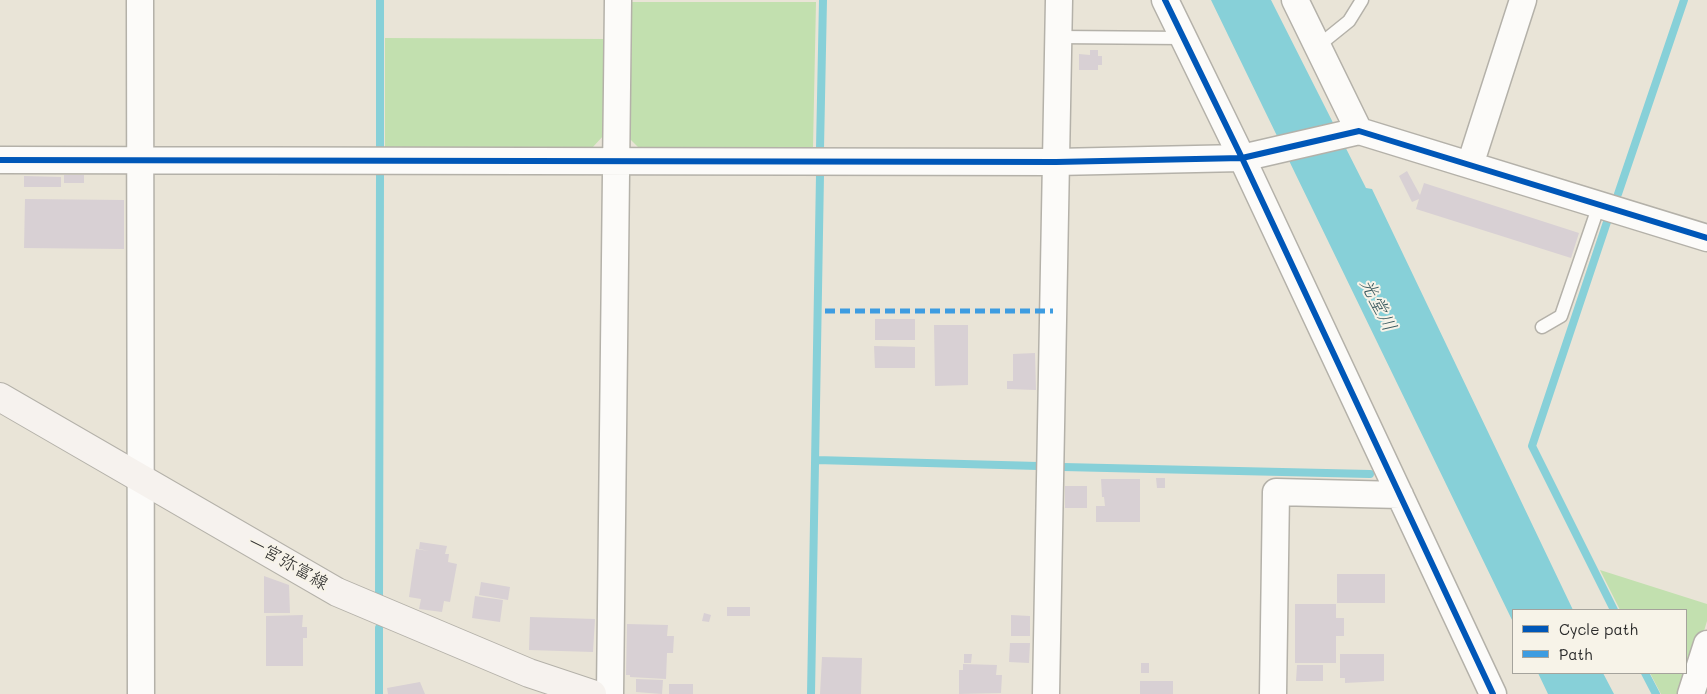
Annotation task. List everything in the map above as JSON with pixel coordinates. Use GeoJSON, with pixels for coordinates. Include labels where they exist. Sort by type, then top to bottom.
{"type":"FeatureCollection","features":[{"type":"Feature","properties":{"kind":"main road","name":"一宮弥富線"},"geometry":{"type":"LineString","coordinates":[[0,398],[141,477],[337,592],[529,673],[592,694]]}},
{"type":"Feature","properties":{"kind":"street"},"geometry":{"type":"LineString","coordinates":[[140,0],[142,694]]}},
{"type":"Feature","properties":{"kind":"street"},"geometry":{"type":"LineString","coordinates":[[610,694],[618,0]]}},
{"type":"Feature","properties":{"kind":"street"},"geometry":{"type":"LineString","coordinates":[[1046,694],[1059,0]]}},
{"type":"Feature","properties":{"kind":"street"},"geometry":{"type":"LineString","coordinates":[[1165,0],[1183,38],[1253,156],[1400,495],[1493,694]]}},
{"type":"Feature","properties":{"kind":"street"},"geometry":{"type":"LineString","coordinates":[[1295,0],[1357,131]]}},
{"type":"Feature","properties":{"kind":"street"},"geometry":{"type":"LineString","coordinates":[[1470,165],[1523,0]]}},
{"type":"Feature","properties":{"kind":"street"},"geometry":{"type":"LineString","coordinates":[[0,160],[1056,162],[1253,156],[1357,131],[1707,238]]}},
{"type":"Feature","properties":{"kind":"street"},"geometry":{"type":"LineString","coordinates":[[1273,694],[1276,492],[1400,495]]}},
{"type":"Feature","properties":{"kind":"street"},"geometry":{"type":"LineString","coordinates":[[1692,694],[1707,644]]}},
{"type":"Feature","properties":{"kind":"lane"},"geometry":{"type":"LineString","coordinates":[[1318,46],[1349,21],[1362,0]]}},
{"type":"Feature","properties":{"kind":"lane"},"geometry":{"type":"LineString","coordinates":[[1058,37],[1183,38]]}},
{"type":"Feature","properties":{"kind":"lane"},"geometry":{"type":"LineString","coordinates":[[1542,327],[1561,316],[1599,205]]}},
{"type":"Feature","properties":{"kind":"green space"},"geometry":{"type":"Polygon","coordinates":[[[632,2],[816,2],[813,147],[639,148],[630,139],[632,2]]]}},
{"type":"Feature","properties":{"kind":"green space"},"geometry":{"type":"Polygon","coordinates":[[[385,38],[606,39],[604,135],[592,148],[385,148],[385,38]]]}},
{"type":"Feature","properties":{"kind":"green space"},"geometry":{"type":"Polygon","coordinates":[[[1600,570],[1707,604],[1707,621],[1685,694],[1661,694],[1651,674],[1687,674],[1687,609],[1620,609],[1600,570]]]}},
{"type":"Feature","properties":{"kind":"water","name":"光堂川"},"geometry":{"type":"Polygon","coordinates":[[[1211,0],[1271,0],[1366,188],[1372,189],[1573,609],[1512,609],[1512,620],[1211,0]]]}},
{"type":"Feature","properties":{"kind":"water"},"geometry":{"type":"Polygon","coordinates":[[[1538,674],[1604,674],[1614,694],[1548,694],[1538,674]]]}},
{"type":"Feature","properties":{"kind":"building"},"geometry":{"type":"Polygon","coordinates":[[[1090,50],[1098,50],[1098,56],[1102,56],[1102,65],[1098,65],[1098,70],[1079,70],[1079,54],[1090,55],[1090,50]]]}},
{"type":"Feature","properties":{"kind":"building"},"geometry":{"type":"Polygon","coordinates":[[[1407,171],[1420,195],[1424,183],[1579,233],[1571,258],[1416,209],[1419,199],[1412,202],[1399,176],[1407,171]]]}},
{"type":"Feature","properties":{"kind":"building"},"geometry":{"type":"Polygon","coordinates":[[[64,175],[84,175],[84,183],[64,183],[64,175]]]}},
{"type":"Feature","properties":{"kind":"building"},"geometry":{"type":"Polygon","coordinates":[[[24,176],[61,177],[61,187],[24,187],[24,176]]]}},
{"type":"Feature","properties":{"kind":"building"},"geometry":{"type":"Polygon","coordinates":[[[25,199],[124,200],[124,249],[24,248],[25,199]]]}},
{"type":"Feature","properties":{"kind":"building"},"geometry":{"type":"Polygon","coordinates":[[[875,319],[915,319],[915,340],[875,340],[875,319]]]}},
{"type":"Feature","properties":{"kind":"building"},"geometry":{"type":"Polygon","coordinates":[[[934,325],[968,325],[968,385],[935,386],[934,325]]]}},
{"type":"Feature","properties":{"kind":"building"},"geometry":{"type":"Polygon","coordinates":[[[874,346],[915,347],[915,368],[875,368],[874,346]]]}},
{"type":"Feature","properties":{"kind":"building"},"geometry":{"type":"Polygon","coordinates":[[[1035,353],[1036,390],[1007,389],[1007,381],[1013,381],[1013,354],[1035,353]]]}},
{"type":"Feature","properties":{"kind":"building"},"geometry":{"type":"Polygon","coordinates":[[[1156,478],[1165,478],[1165,488],[1157,488],[1156,478]]]}},
{"type":"Feature","properties":{"kind":"building"},"geometry":{"type":"Polygon","coordinates":[[[1101,479],[1140,479],[1140,522],[1096,522],[1096,506],[1105,506],[1104,497],[1102,497],[1101,479]]]}},
{"type":"Feature","properties":{"kind":"building"},"geometry":{"type":"Polygon","coordinates":[[[1065,486],[1087,486],[1087,508],[1065,508],[1065,486]]]}},
{"type":"Feature","properties":{"kind":"building"},"geometry":{"type":"Polygon","coordinates":[[[420,542],[447,546],[445,554],[449,554],[448,562],[457,564],[450,602],[444,601],[442,612],[419,609],[421,599],[409,597],[416,549],[429,551],[419,549],[420,542]]]}},
{"type":"Feature","properties":{"kind":"building"},"geometry":{"type":"Polygon","coordinates":[[[1337,574],[1385,574],[1385,603],[1337,603],[1337,574]]]}},
{"type":"Feature","properties":{"kind":"building"},"geometry":{"type":"Polygon","coordinates":[[[264,576],[289,585],[290,613],[264,613],[264,576]]]}},
{"type":"Feature","properties":{"kind":"building"},"geometry":{"type":"Polygon","coordinates":[[[481,582],[510,587],[508,600],[479,595],[481,582]]]}},
{"type":"Feature","properties":{"kind":"building"},"geometry":{"type":"Polygon","coordinates":[[[475,596],[503,600],[500,622],[472,618],[475,596]]]}},
{"type":"Feature","properties":{"kind":"building"},"geometry":{"type":"Polygon","coordinates":[[[1295,604],[1336,604],[1336,618],[1344,618],[1344,636],[1336,636],[1336,663],[1295,663],[1295,604]]]}},
{"type":"Feature","properties":{"kind":"building"},"geometry":{"type":"Polygon","coordinates":[[[727,607],[750,607],[750,616],[727,616],[727,607]]]}},
{"type":"Feature","properties":{"kind":"building"},"geometry":{"type":"Polygon","coordinates":[[[704,613],[711,615],[709,622],[702,621],[704,613]]]}},
{"type":"Feature","properties":{"kind":"building"},"geometry":{"type":"Polygon","coordinates":[[[303,615],[302,627],[307,627],[307,638],[303,638],[303,666],[266,666],[266,616],[303,615]]]}},
{"type":"Feature","properties":{"kind":"building"},"geometry":{"type":"Polygon","coordinates":[[[1011,615],[1030,616],[1030,636],[1011,636],[1011,615]]]}},
{"type":"Feature","properties":{"kind":"building"},"geometry":{"type":"Polygon","coordinates":[[[530,617],[595,619],[593,652],[529,650],[530,617]]]}},
{"type":"Feature","properties":{"kind":"building"},"geometry":{"type":"Polygon","coordinates":[[[627,624],[668,625],[667,636],[674,636],[673,653],[667,653],[666,679],[630,677],[630,675],[626,675],[627,624]]]}},
{"type":"Feature","properties":{"kind":"building"},"geometry":{"type":"Polygon","coordinates":[[[1010,643],[1030,643],[1029,663],[1009,662],[1010,643]]]}},
{"type":"Feature","properties":{"kind":"building"},"geometry":{"type":"Polygon","coordinates":[[[964,654],[972,654],[971,663],[964,663],[964,654]]]}},
{"type":"Feature","properties":{"kind":"building"},"geometry":{"type":"Polygon","coordinates":[[[1340,654],[1384,654],[1384,681],[1345,683],[1345,678],[1340,678],[1340,654]]]}},
{"type":"Feature","properties":{"kind":"building"},"geometry":{"type":"Polygon","coordinates":[[[822,657],[862,658],[861,694],[820,694],[822,657]]]}},
{"type":"Feature","properties":{"kind":"building"},"geometry":{"type":"Polygon","coordinates":[[[1141,663],[1149,663],[1149,673],[1141,673],[1141,663]]]}},
{"type":"Feature","properties":{"kind":"building"},"geometry":{"type":"Polygon","coordinates":[[[963,664],[997,665],[996,675],[1002,675],[1001,693],[959,694],[959,670],[963,670],[963,664]]]}},
{"type":"Feature","properties":{"kind":"building"},"geometry":{"type":"Polygon","coordinates":[[[1297,665],[1323,665],[1323,681],[1296,681],[1297,665]]]}},
{"type":"Feature","properties":{"kind":"building"},"geometry":{"type":"Polygon","coordinates":[[[636,679],[663,680],[662,694],[636,692],[636,679]]]}},
{"type":"Feature","properties":{"kind":"building"},"geometry":{"type":"Polygon","coordinates":[[[1140,681],[1173,681],[1173,694],[1140,694],[1140,681]]]}},
{"type":"Feature","properties":{"kind":"building"},"geometry":{"type":"Polygon","coordinates":[[[420,682],[425,694],[388,694],[387,688],[420,682]]]}},
{"type":"Feature","properties":{"kind":"building"},"geometry":{"type":"Polygon","coordinates":[[[669,684],[693,684],[693,694],[669,694],[669,684]]]}},
{"type":"Feature","properties":{"kind":"waterway"},"geometry":{"type":"LineString","coordinates":[[380,0],[380,146]]}},
{"type":"Feature","properties":{"kind":"waterway"},"geometry":{"type":"LineString","coordinates":[[820,148],[823,0]]}},
{"type":"Feature","properties":{"kind":"waterway"},"geometry":{"type":"LineString","coordinates":[[1618,194],[1684,0]]}},
{"type":"Feature","properties":{"kind":"waterway"},"geometry":{"type":"LineString","coordinates":[[379,597],[380,175]]}},
{"type":"Feature","properties":{"kind":"waterway"},"geometry":{"type":"LineString","coordinates":[[811,694],[820,175]]}},
{"type":"Feature","properties":{"kind":"waterway"},"geometry":{"type":"LineString","coordinates":[[1609,216],[1532,446],[1614,609]]}},
{"type":"Feature","properties":{"kind":"waterway"},"geometry":{"type":"LineString","coordinates":[[816,460],[1038,466]]}},
{"type":"Feature","properties":{"kind":"waterway"},"geometry":{"type":"LineString","coordinates":[[1063,467],[1370,474]]}},
{"type":"Feature","properties":{"kind":"waterway"},"geometry":{"type":"LineString","coordinates":[[379,628],[379,694]]}},
{"type":"Feature","properties":{"kind":"waterway"},"geometry":{"type":"LineString","coordinates":[[1646,674],[1656,694]]}},
{"type":"Feature","properties":{"kind":"marked path"},"geometry":{"type":"LineString","coordinates":[[825,311],[1053,311]]}},
{"type":"Feature","properties":{"kind":"cycle path"},"geometry":{"type":"LineString","coordinates":[[1165,0],[1242,158],[1493,694]]}},
{"type":"Feature","properties":{"kind":"cycle path"},"geometry":{"type":"LineString","coordinates":[[0,160],[1056,162],[1242,158],[1359,131],[1707,238]]}}]}
